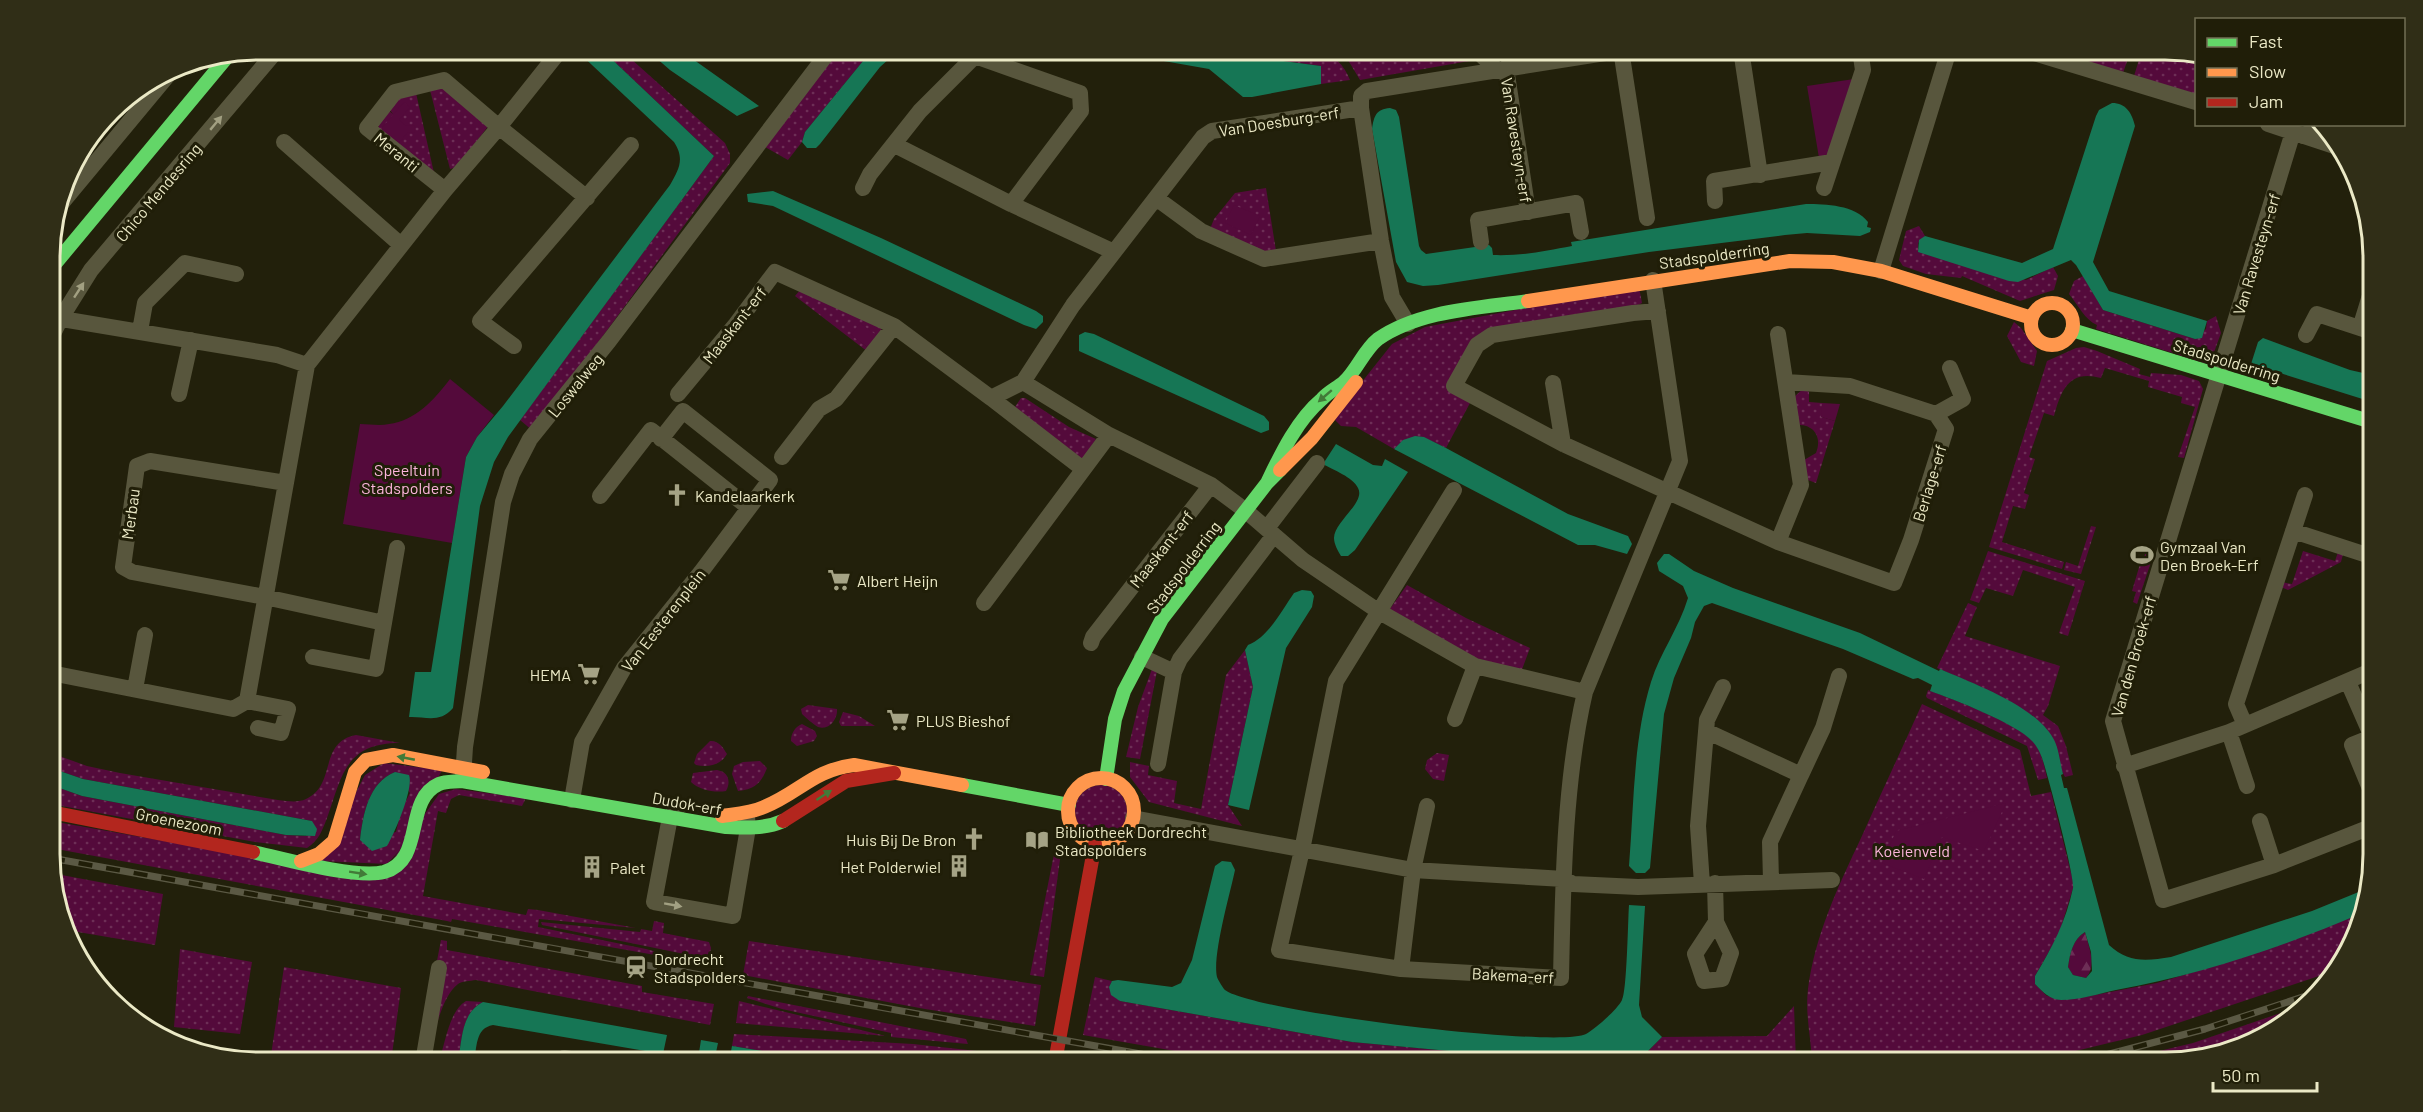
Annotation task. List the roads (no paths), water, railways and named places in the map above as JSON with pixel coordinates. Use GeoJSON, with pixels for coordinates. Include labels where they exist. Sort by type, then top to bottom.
{"type":"FeatureCollection","features":[{"type":"Feature","properties":{"kind":"street","name":"Chico Mendesring"},"geometry":{"type":"LineString","coordinates":[[60,311],[91,270],[269,60]]}},
{"type":"Feature","properties":{"kind":"street"},"geometry":{"type":"LineString","coordinates":[[247,701],[307,365],[400,245],[552,60]]}},
{"type":"Feature","properties":{"kind":"street","name":"Loswalweg"},"geometry":{"type":"LineString","coordinates":[[463,775],[465,747],[503,502],[512,474],[530,440],[609,341],[822,60]]}},
{"type":"Feature","properties":{"kind":"street"},"geometry":{"type":"LineString","coordinates":[[863,188],[870,174],[920,111],[971,60]]}},
{"type":"Feature","properties":{"kind":"street"},"geometry":{"type":"LineString","coordinates":[[986,60],[1080,93],[1081,111],[1011,204]]}},
{"type":"Feature","properties":{"kind":"street","name":"Van Ravesteyn-erf"},"geometry":{"type":"LineString","coordinates":[[1490,60],[1501,68],[1528,212]]}},
{"type":"Feature","properties":{"kind":"street","name":"Van Ravesteyn-erf"},"geometry":{"type":"LineString","coordinates":[[1501,68],[1510,60]]}},
{"type":"Feature","properties":{"kind":"street","name":"Van Ravesteyn-erf"},"geometry":{"type":"LineString","coordinates":[[1361,102],[1367,91],[1555,60]]}},
{"type":"Feature","properties":{"kind":"street","name":"Van Ravesteyn-erf"},"geometry":{"type":"LineString","coordinates":[[1623,60],[1647,218]]}},
{"type":"Feature","properties":{"kind":"street"},"geometry":{"type":"LineString","coordinates":[[1743,60],[1760,175]]}},
{"type":"Feature","properties":{"kind":"street"},"geometry":{"type":"LineString","coordinates":[[1824,188],[1863,70],[1862,60]]}},
{"type":"Feature","properties":{"kind":"street"},"geometry":{"type":"LineString","coordinates":[[1881,271],[1946,60]]}},
{"type":"Feature","properties":{"kind":"street"},"geometry":{"type":"LineString","coordinates":[[2057,60],[2195,102]]}},
{"type":"Feature","properties":{"kind":"street","name":"Chico Mendesring"},"geometry":{"type":"LineString","coordinates":[[60,258],[222,64]]}},
{"type":"Feature","properties":{"kind":"street","name":"Meranti"},"geometry":{"type":"LineString","coordinates":[[445,190],[367,128],[395,92],[444,80],[587,198]]}},
{"type":"Feature","properties":{"kind":"street"},"geometry":{"type":"LineString","coordinates":[[73,188],[157,88]]}},
{"type":"Feature","properties":{"kind":"street","name":"Van Doesburg-erf"},"geometry":{"type":"LineString","coordinates":[[1023,382],[1072,306],[1203,137],[1212,131],[1361,102],[1381,242],[1392,297],[1403,327]]}},
{"type":"Feature","properties":{"kind":"street"},"geometry":{"type":"LineString","coordinates":[[2275,126],[2325,143]]}},
{"type":"Feature","properties":{"kind":"street"},"geometry":{"type":"LineString","coordinates":[[2294,131],[2313,127]]}},
{"type":"Feature","properties":{"kind":"street","name":"Van Ravesteyn-erf"},"geometry":{"type":"LineString","coordinates":[[2219,375],[2294,131]]}},
{"type":"Feature","properties":{"kind":"street"},"geometry":{"type":"LineString","coordinates":[[284,142],[400,245]]}},
{"type":"Feature","properties":{"kind":"street"},"geometry":{"type":"LineString","coordinates":[[514,346],[480,321],[631,145]]}},
{"type":"Feature","properties":{"kind":"street"},"geometry":{"type":"LineString","coordinates":[[895,145],[1011,204],[1114,252]]}},
{"type":"Feature","properties":{"kind":"street"},"geometry":{"type":"LineString","coordinates":[[1715,201],[1714,181],[1832,162]]}},
{"type":"Feature","properties":{"kind":"street"},"geometry":{"type":"LineString","coordinates":[[1156,198],[1201,231],[1264,259],[1381,242]]}},
{"type":"Feature","properties":{"kind":"street","name":"Van Ravesteyn-erf"},"geometry":{"type":"LineString","coordinates":[[1481,242],[1478,220],[1576,204],[1581,232]]}},
{"type":"Feature","properties":{"kind":"street","name":"Stadspolderring"},"geometry":{"type":"LineString","coordinates":[[1106,779],[1115,718],[1124,691],[1162,619],[1267,483],[1282,452],[1321,399],[1345,381],[1377,340],[1403,327],[1444,314],[1653,280],[1790,261],[1833,261],[1881,271],[2032,318]]}},
{"type":"Feature","properties":{"kind":"street"},"geometry":{"type":"LineString","coordinates":[[140,332],[145,303],[185,263],[236,274]]}},
{"type":"Feature","properties":{"kind":"street","name":"Maaskant-erf"},"geometry":{"type":"LineString","coordinates":[[678,394],[736,324],[775,272],[894,326],[1083,469]]}},
{"type":"Feature","properties":{"kind":"street"},"geometry":{"type":"LineString","coordinates":[[1653,280],[1680,461],[1669,492]]}},
{"type":"Feature","properties":{"kind":"street"},"geometry":{"type":"LineString","coordinates":[[2045,304],[2057,304],[2071,314],[2072,330],[2065,341],[2052,345],[2045,344],[2032,331],[2032,318],[2045,304]]}},
{"type":"Feature","properties":{"kind":"street","name":"Berlage-erf"},"geometry":{"type":"LineString","coordinates":[[1658,311],[1492,335],[1477,345],[1454,386],[1563,444],[1778,542],[1894,583],[1911,540],[1946,429],[1936,414]]}},
{"type":"Feature","properties":{"kind":"street"},"geometry":{"type":"LineString","coordinates":[[2306,335],[2317,314],[2363,329]]}},
{"type":"Feature","properties":{"kind":"street"},"geometry":{"type":"LineString","coordinates":[[60,319],[278,355],[307,365]]}},
{"type":"Feature","properties":{"kind":"street"},"geometry":{"type":"LineString","coordinates":[[782,457],[819,409],[836,399],[894,326]]}},
{"type":"Feature","properties":{"kind":"street","name":"Stadspolderring"},"geometry":{"type":"LineString","coordinates":[[2072,330],[2363,419]]}},
{"type":"Feature","properties":{"kind":"street"},"geometry":{"type":"LineString","coordinates":[[1778,334],[1801,485],[1778,542]]}},
{"type":"Feature","properties":{"kind":"street"},"geometry":{"type":"LineString","coordinates":[[179,394],[191,340]]}},
{"type":"Feature","properties":{"kind":"street"},"geometry":{"type":"LineString","coordinates":[[1786,382],[1850,386],[1936,414],[1963,399],[1950,368]]}},
{"type":"Feature","properties":{"kind":"street","name":"Van den Broek-erf"},"geometry":{"type":"LineString","coordinates":[[2219,375],[2150,594],[2113,721],[2163,900],[2274,866],[2363,829]]}},
{"type":"Feature","properties":{"kind":"street"},"geometry":{"type":"LineString","coordinates":[[991,398],[1023,382],[1109,435],[1211,485],[1304,560],[1378,611],[1475,666],[1585,692]]}},
{"type":"Feature","properties":{"kind":"street"},"geometry":{"type":"LineString","coordinates":[[1552,383],[1563,444]]}},
{"type":"Feature","properties":{"kind":"street","name":"Van Eesterenplein"},"geometry":{"type":"LineString","coordinates":[[572,795],[582,742],[624,668],[701,572],[770,480],[683,411],[656,434]]}},
{"type":"Feature","properties":{"kind":"street"},"geometry":{"type":"LineString","coordinates":[[600,496],[656,434],[748,507]]}},
{"type":"Feature","properties":{"kind":"street"},"geometry":{"type":"LineString","coordinates":[[984,603],[1109,435]]}},
{"type":"Feature","properties":{"kind":"street","name":"Merbau"},"geometry":{"type":"LineString","coordinates":[[286,483],[150,461],[137,466],[123,567],[132,572],[265,597],[384,623]]}},
{"type":"Feature","properties":{"kind":"street"},"geometry":{"type":"LineString","coordinates":[[1158,764],[1174,672],[1180,659],[1317,464]]}},
{"type":"Feature","properties":{"kind":"street","name":"Maaskant-erf"},"geometry":{"type":"LineString","coordinates":[[1090,643],[1211,485]]}},
{"type":"Feature","properties":{"kind":"street","name":"Bakema-erf"},"geometry":{"type":"LineString","coordinates":[[1454,490],[1336,681],[1279,950],[1401,969],[1561,978],[1564,879],[1578,723],[1585,692],[1629,582],[1669,492]]}},
{"type":"Feature","properties":{"kind":"street"},"geometry":{"type":"LineString","coordinates":[[2245,725],[2236,705],[2304,495]]}},
{"type":"Feature","properties":{"kind":"street"},"geometry":{"type":"LineString","coordinates":[[2293,531],[2363,554]]}},
{"type":"Feature","properties":{"kind":"street"},"geometry":{"type":"LineString","coordinates":[[313,657],[376,669],[397,548]]}},
{"type":"Feature","properties":{"kind":"street"},"geometry":{"type":"LineString","coordinates":[[135,689],[146,635]]}},
{"type":"Feature","properties":{"kind":"street"},"geometry":{"type":"LineString","coordinates":[[1142,657],[1174,672]]}},
{"type":"Feature","properties":{"kind":"street"},"geometry":{"type":"LineString","coordinates":[[1455,719],[1475,666]]}},
{"type":"Feature","properties":{"kind":"street"},"geometry":{"type":"LineString","coordinates":[[60,675],[233,709],[247,701],[288,709],[281,733],[258,728]]}},
{"type":"Feature","properties":{"kind":"street"},"geometry":{"type":"LineString","coordinates":[[2124,766],[2229,732],[2363,675]]}},
{"type":"Feature","properties":{"kind":"street"},"geometry":{"type":"LineString","coordinates":[[1771,881],[1770,842],[1823,728],[1839,676]]}},
{"type":"Feature","properties":{"kind":"street"},"geometry":{"type":"LineString","coordinates":[[2348,682],[2363,715]]}},
{"type":"Feature","properties":{"kind":"street"},"geometry":{"type":"LineString","coordinates":[[1716,922],[1698,826],[1707,720],[1723,687]]}},
{"type":"Feature","properties":{"kind":"street"},"geometry":{"type":"LineString","coordinates":[[1706,731],[1800,775]]}},
{"type":"Feature","properties":{"kind":"street"},"geometry":{"type":"LineString","coordinates":[[2229,732],[2247,786]]}},
{"type":"Feature","properties":{"kind":"street"},"geometry":{"type":"LineString","coordinates":[[2363,741],[2352,745],[2363,772]]}},
{"type":"Feature","properties":{"kind":"street"},"geometry":{"type":"LineString","coordinates":[[301,861],[319,854],[334,841],[355,772],[366,760],[393,755],[463,775]]}},
{"type":"Feature","properties":{"kind":"street","name":"Dudok-erf"},"geometry":{"type":"LineString","coordinates":[[748,821],[817,773],[839,765],[863,766],[1069,805]]}},
{"type":"Feature","properties":{"kind":"street","name":"Dudok-erf"},"geometry":{"type":"LineString","coordinates":[[463,775],[674,812],[720,816],[766,827],[782,821],[846,781],[894,773]]}},
{"type":"Feature","properties":{"kind":"street","name":"Groenezoom"},"geometry":{"type":"LineString","coordinates":[[60,814],[361,874],[378,875],[387,872],[403,860],[408,852],[422,801],[439,784],[463,775]]}},
{"type":"Feature","properties":{"kind":"street"},"geometry":{"type":"LineString","coordinates":[[1096,779],[1106,779],[1120,785],[1128,793],[1133,807],[1133,818],[1128,830],[1118,839],[1095,844],[1083,838],[1073,829],[1069,818],[1069,805],[1072,795],[1082,784],[1096,779]]}},
{"type":"Feature","properties":{"kind":"street"},"geometry":{"type":"LineString","coordinates":[[1401,969],[1413,870],[1426,806]]}},
{"type":"Feature","properties":{"kind":"street"},"geometry":{"type":"LineString","coordinates":[[674,812],[654,902],[733,916],[748,821]]}},
{"type":"Feature","properties":{"kind":"street"},"geometry":{"type":"LineString","coordinates":[[1133,818],[1413,870],[1564,879],[1573,884],[1638,887],[1832,880]]}},
{"type":"Feature","properties":{"kind":"street"},"geometry":{"type":"LineString","coordinates":[[2260,821],[2274,866]]}},
{"type":"Feature","properties":{"kind":"street"},"geometry":{"type":"LineString","coordinates":[[1057,1052],[1095,844]]}},
{"type":"Feature","properties":{"kind":"street"},"geometry":{"type":"LineString","coordinates":[[425,1052],[439,968]]}},
{"type":"Feature","properties":{"kind":"railway"},"geometry":{"type":"LineString","coordinates":[[60,860],[1129,1052]]}},
{"type":"Feature","properties":{"kind":"railway"},"geometry":{"type":"LineString","coordinates":[[2117,1052],[2205,1029],[2301,998]]}},
{"type":"Feature","properties":{"kind":"place","name":"Kandelaarkerk"},"geometry":{"type":"Point","coordinates":[677,495]}},
{"type":"Feature","properties":{"kind":"place","name":"Gymzaal Van Den Broek-Erf"},"geometry":{"type":"Point","coordinates":[2142,555]}},
{"type":"Feature","properties":{"kind":"place","name":"Albert Heijn"},"geometry":{"type":"Point","coordinates":[839,580]}},
{"type":"Feature","properties":{"kind":"place","name":"HEMA"},"geometry":{"type":"Point","coordinates":[589,674]}},
{"type":"Feature","properties":{"kind":"place","name":"PLUS Bieshof"},"geometry":{"type":"Point","coordinates":[898,720]}},
{"type":"Feature","properties":{"kind":"place","name":"Huis Bij De Bron"},"geometry":{"type":"Point","coordinates":[974,839]}},
{"type":"Feature","properties":{"kind":"place","name":"Bibliotheek Dordrecht Stadspolders"},"geometry":{"type":"Point","coordinates":[1037,840]}},
{"type":"Feature","properties":{"kind":"place","name":"Het Polderwiel"},"geometry":{"type":"Point","coordinates":[959,866]}},
{"type":"Feature","properties":{"kind":"place","name":"Palet"},"geometry":{"type":"Point","coordinates":[592,867]}},
{"type":"Feature","properties":{"kind":"place","name":"Dordrecht Stadspolders"},"geometry":{"type":"Point","coordinates":[636,967]}},
{"type":"Feature","properties":{"kind":"park label","name":"Speeltuin Stadspolders"},"geometry":{"type":"Point","coordinates":[407,478]}},
{"type":"Feature","properties":{"kind":"park label","name":"Koeienveld"},"geometry":{"type":"Point","coordinates":[1912,850]}}]}
